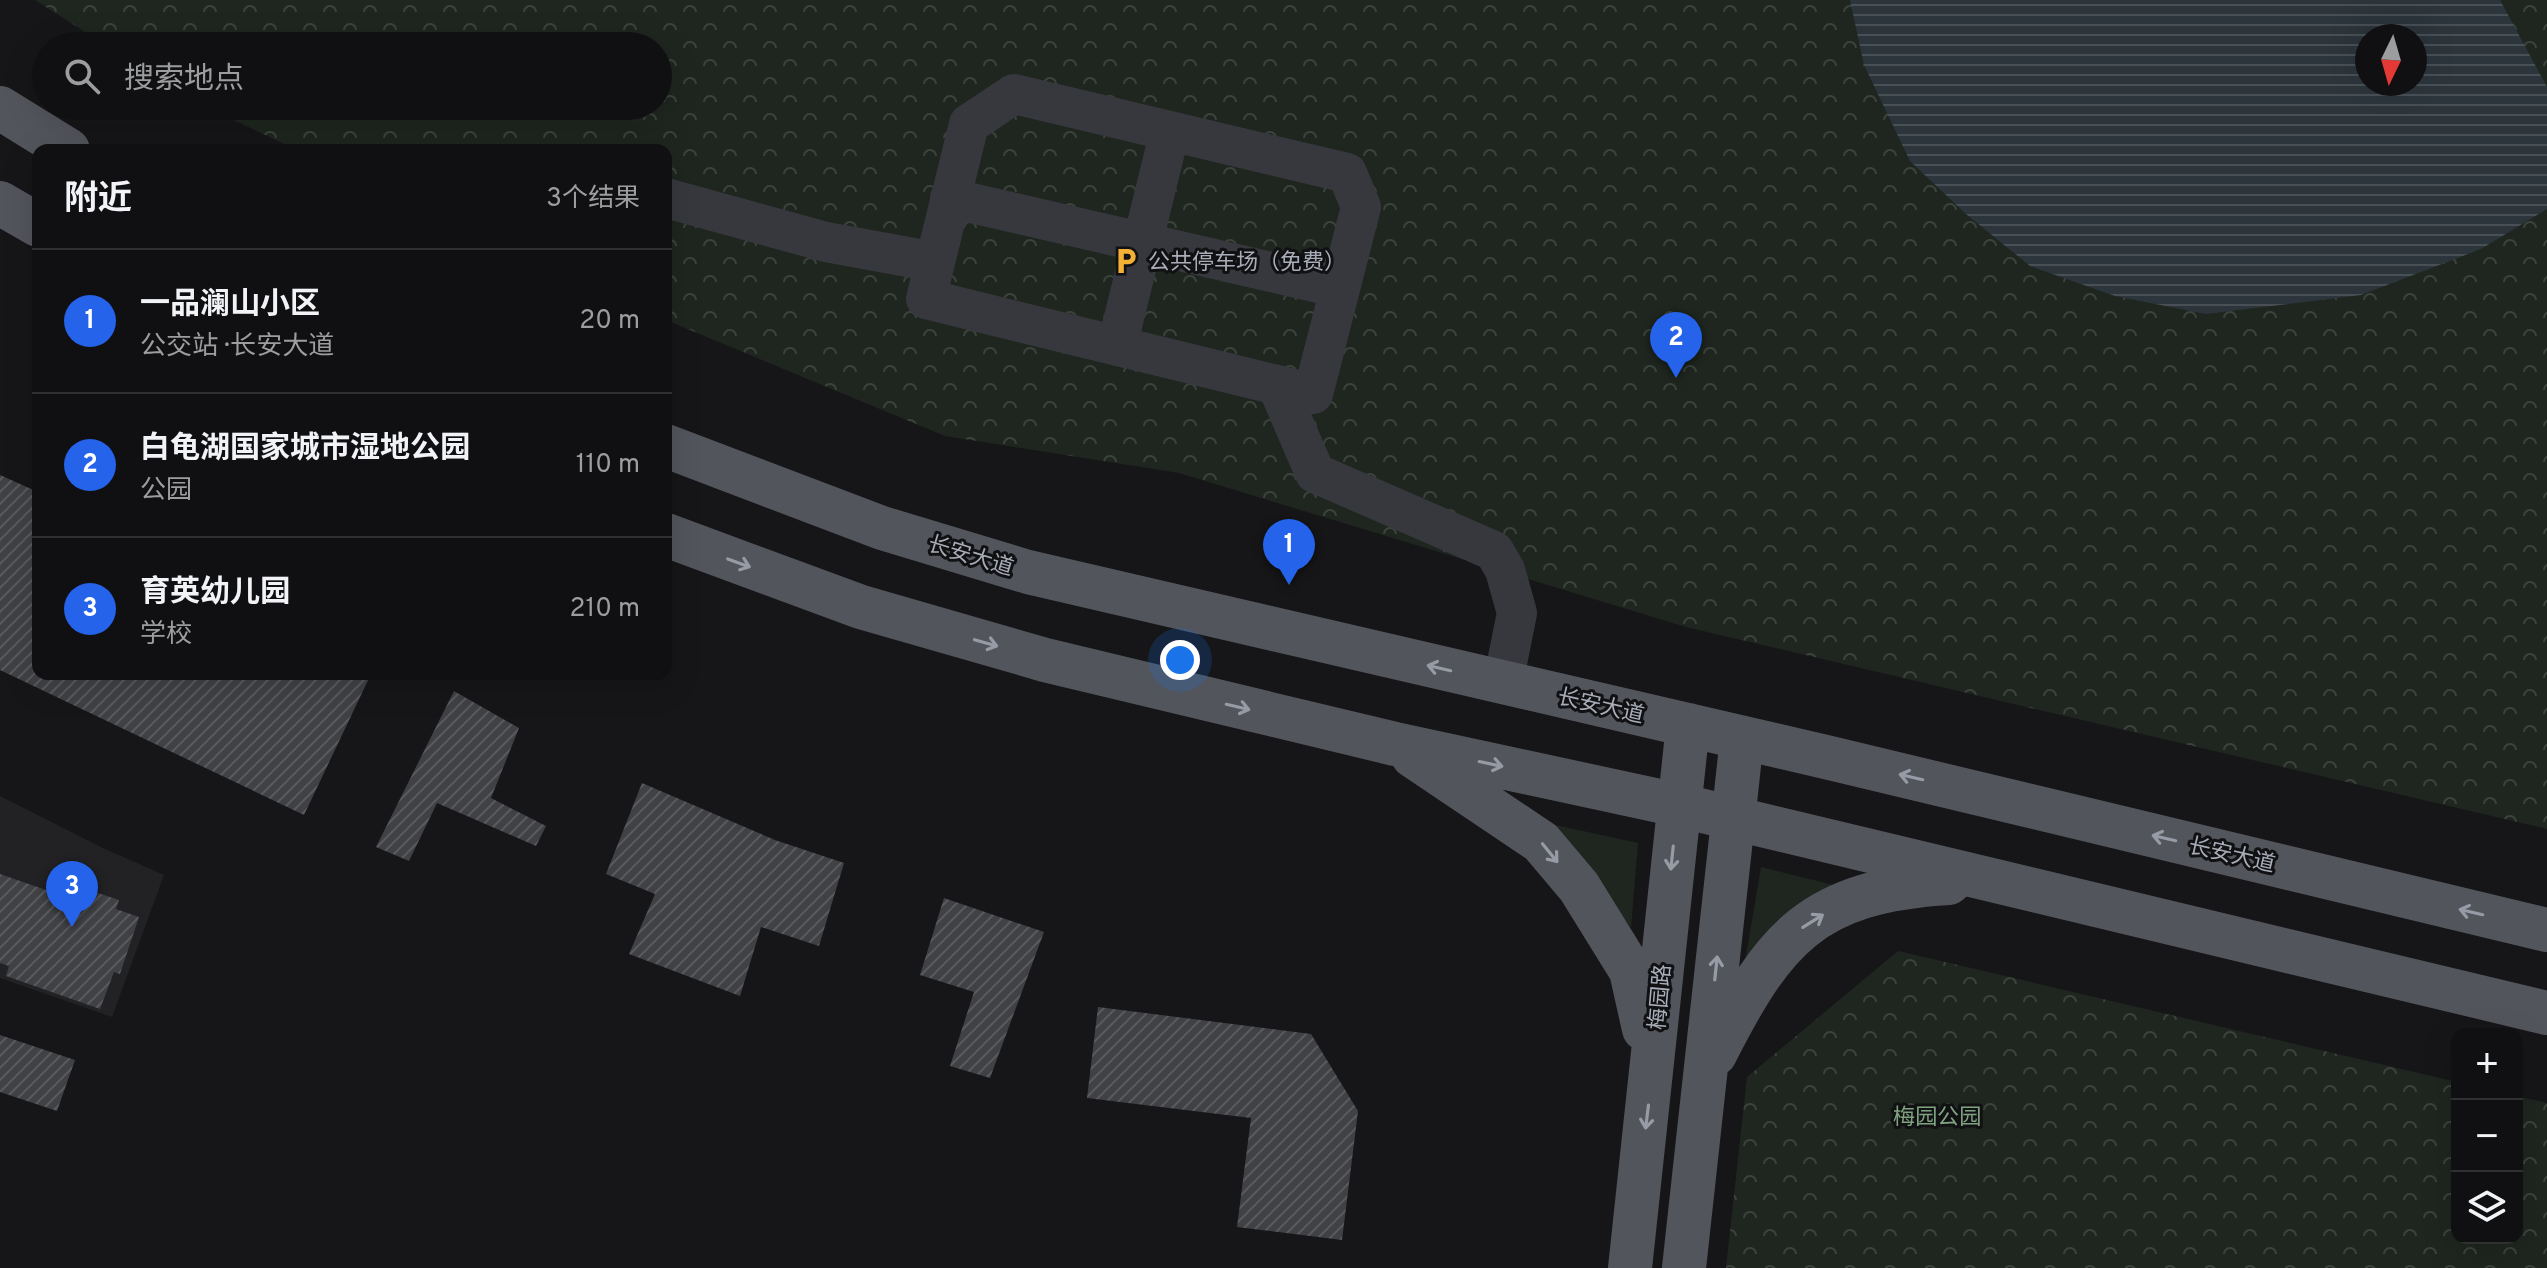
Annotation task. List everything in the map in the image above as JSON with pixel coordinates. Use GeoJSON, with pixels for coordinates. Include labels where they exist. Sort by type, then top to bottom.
{"type":"FeatureCollection","features":[{"type":"Feature","properties":{"kind":"main road"},"geometry":{"type":"LineString","coordinates":[[0,108],[58,144]]}},
{"type":"Feature","properties":{"kind":"main road"},"geometry":{"type":"LineString","coordinates":[[0,203],[32,222]]}},
{"type":"Feature","properties":{"kind":"main road","name":"长安大道"},"geometry":{"type":"LineString","coordinates":[[672,448],[882,528],[1028,572],[1688,725],[2547,930]]}},
{"type":"Feature","properties":{"kind":"main road"},"geometry":{"type":"LineString","coordinates":[[672,537],[861,607],[1074,667],[1395,744],[1678,805],[2547,1013]]}},
{"type":"Feature","properties":{"kind":"main road","name":"梅园路"},"geometry":{"type":"LineString","coordinates":[[1630,1268],[1688,725]]}},
{"type":"Feature","properties":{"kind":"main road"},"geometry":{"type":"LineString","coordinates":[[1684,1268],[1742,738]]}},
{"type":"Feature","properties":{"kind":"main road"},"geometry":{"type":"LineString","coordinates":[[1395,744],[1541,842],[1579,887],[1631,971],[1653,1071]]}},
{"type":"Feature","properties":{"kind":"main road"},"geometry":{"type":"LineString","coordinates":[[1705,1074],[1738,1009],[1758,978],[1781,945],[1812,920],[1871,892],[1910,886],[1991,881]]}},
{"type":"Feature","properties":{"kind":"street"},"geometry":{"type":"LineString","coordinates":[[1014,94],[1347,173],[1361,207],[1313,394],[926,299],[950,198],[969,124],[1014,94]]}},
{"type":"Feature","properties":{"kind":"street"},"geometry":{"type":"LineString","coordinates":[[1117,346],[1170,131]]}},
{"type":"Feature","properties":{"kind":"street"},"geometry":{"type":"LineString","coordinates":[[950,198],[1141,245],[1340,288]]}},
{"type":"Feature","properties":{"kind":"street"},"geometry":{"type":"LineString","coordinates":[[672,200],[826,242],[935,262]]}},
{"type":"Feature","properties":{"kind":"street"},"geometry":{"type":"LineString","coordinates":[[1277,385],[1315,473],[1494,551],[1505,570],[1517,613],[1503,683]]}},
{"type":"Feature","properties":{"kind":"shaded area"},"geometry":{"type":"Polygon","coordinates":[[[1850,0],[2500,0],[2547,87],[2547,209],[2481,249],[2361,295],[2206,314],[2115,296],[2030,266],[1966,214],[1910,161],[1864,65],[1850,0]]]}},
{"type":"Feature","properties":{"kind":"shaded area"},"geometry":{"type":"Polygon","coordinates":[[[0,796],[164,875],[112,1017],[0,978],[0,796]]]}},
{"type":"Feature","properties":{"kind":"green space"},"geometry":{"type":"Polygon","coordinates":[[[35,0],[2547,0],[2547,829],[1686,627],[1179,473],[945,436],[672,322],[672,144],[284,144],[234,120],[672,120],[672,32],[85,32],[35,0]]]}},
{"type":"Feature","properties":{"kind":"green space"},"geometry":{"type":"Polygon","coordinates":[[[1551,824],[1638,843],[1631,928],[1551,824]]]}},
{"type":"Feature","properties":{"kind":"green space"},"geometry":{"type":"Polygon","coordinates":[[[1761,867],[1842,887],[1745,961],[1761,867]]]}},
{"type":"Feature","properties":{"kind":"green space","name":"梅园公园"},"geometry":{"type":"Polygon","coordinates":[[[1898,951],[2451,1081],[2451,1244],[2523,1244],[2523,1097],[2547,1103],[2547,1268],[1726,1268],[1747,1077],[1898,951]]]}},
{"type":"Feature","properties":{"kind":"building"},"geometry":{"type":"Polygon","coordinates":[[[0,475],[32,489],[32,680],[368,680],[304,815],[0,670],[0,475]]]}},
{"type":"Feature","properties":{"kind":"building"},"geometry":{"type":"Polygon","coordinates":[[[454,691],[519,728],[491,798],[546,826],[536,846],[437,803],[409,861],[376,847],[454,691]]]}},
{"type":"Feature","properties":{"kind":"building"},"geometry":{"type":"Polygon","coordinates":[[[642,783],[775,840],[844,863],[819,946],[761,927],[740,996],[629,954],[655,894],[606,874],[642,783]]]}},
{"type":"Feature","properties":{"kind":"building"},"geometry":{"type":"Polygon","coordinates":[[[0,874],[69,898],[74,885],[119,900],[116,909],[139,917],[120,974],[114,972],[100,1009],[6,976],[9,966],[0,963],[0,874]]]}},
{"type":"Feature","properties":{"kind":"building"},"geometry":{"type":"Polygon","coordinates":[[[944,898],[1044,932],[990,1078],[950,1066],[974,992],[920,975],[944,898]]]}},
{"type":"Feature","properties":{"kind":"building"},"geometry":{"type":"Polygon","coordinates":[[[1098,1007],[1311,1034],[1358,1111],[1342,1240],[1237,1227],[1251,1118],[1087,1098],[1098,1007]]]}},
{"type":"Feature","properties":{"kind":"building"},"geometry":{"type":"Polygon","coordinates":[[[0,1035],[75,1060],[57,1111],[0,1092],[0,1035]]]}},
{"type":"Feature","properties":{"kind":"place","name":"公共停车场（免费）"},"geometry":{"type":"Point","coordinates":[1126,261]}},
{"type":"Feature","properties":{"kind":"place","name":"白龟湖国家城市湿地公园"},"geometry":{"type":"Point","coordinates":[1676,378]}},
{"type":"Feature","properties":{"kind":"place","name":"一品澜山小区"},"geometry":{"type":"Point","coordinates":[1289,585]}},
{"type":"Feature","properties":{"kind":"place","name":"育英幼儿园"},"geometry":{"type":"Point","coordinates":[72,927]}}]}
